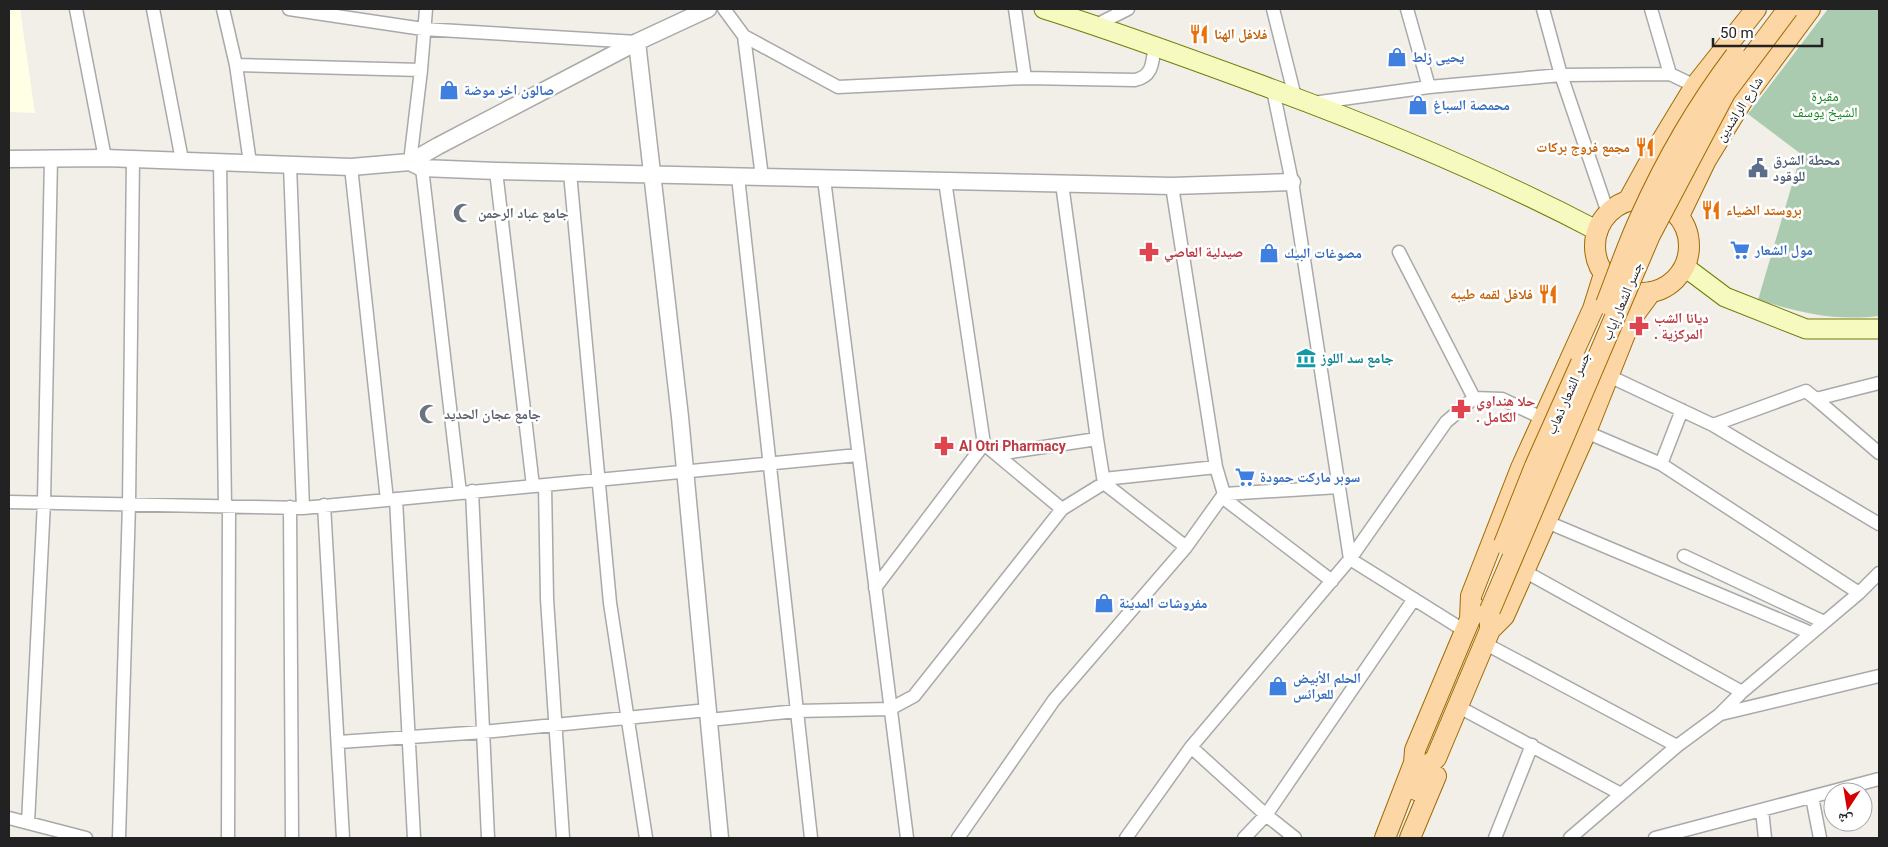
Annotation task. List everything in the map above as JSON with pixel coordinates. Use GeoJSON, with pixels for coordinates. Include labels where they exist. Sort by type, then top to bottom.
{"type":"FeatureCollection","features":[{"type":"Feature","properties":{"kind":"main road"},"geometry":{"type":"LineString","coordinates":[[1044,9],[1155,45],[1304,100],[1459,164],[1598,231]]}},
{"type":"Feature","properties":{"kind":"main road"},"geometry":{"type":"LineString","coordinates":[[1628,201],[1695,86],[1756,9]]}},
{"type":"Feature","properties":{"kind":"main road","name":"جسر الشعار ذهاب"},"geometry":{"type":"LineString","coordinates":[[1480,623],[1535,466],[1597,329],[1640,218],[1671,158],[1712,86],[1771,9]]}},
{"type":"Feature","properties":{"kind":"main road","name":"جسر الشعار إياب"},"geometry":{"type":"LineString","coordinates":[[1480,623],[1650,235],[1725,93],[1788,9]]}},
{"type":"Feature","properties":{"kind":"main road","name":"شارع الراشدين"},"geometry":{"type":"LineString","coordinates":[[1679,216],[1706,160],[1742,101],[1810,9]]}},
{"type":"Feature","properties":{"kind":"main road"},"geometry":{"type":"LineString","coordinates":[[1655,200],[1672,209],[1679,216],[1686,227],[1689,240],[1689,254],[1685,266],[1671,283],[1651,292],[1630,291],[1620,287],[1604,274],[1596,253],[1598,231],[1608,213],[1617,206],[1628,201],[1655,200]]}},
{"type":"Feature","properties":{"kind":"main road"},"geometry":{"type":"LineString","coordinates":[[1685,266],[1725,297],[1806,330],[1879,329]]}},
{"type":"Feature","properties":{"kind":"main road"},"geometry":{"type":"LineString","coordinates":[[1396,838],[1425,769],[1436,758],[1457,706],[1480,623],[1471,596],[1521,468],[1593,309],[1604,274]]}},
{"type":"Feature","properties":{"kind":"main road"},"geometry":{"type":"LineString","coordinates":[[1372,838],[1403,761],[1415,750],[1480,623],[1504,616],[1586,432],[1634,315],[1651,292]]}},
{"type":"Feature","properties":{"kind":"main road"},"geometry":{"type":"LineString","coordinates":[[1385,838],[1414,763],[1415,750]]}},
{"type":"Feature","properties":{"kind":"main road"},"geometry":{"type":"LineString","coordinates":[[1410,838],[1438,773],[1436,758]]}},
{"type":"Feature","properties":{"kind":"street"},"geometry":{"type":"LineString","coordinates":[[76,9],[105,158]]}},
{"type":"Feature","properties":{"kind":"street"},"geometry":{"type":"LineString","coordinates":[[153,9],[182,160]]}},
{"type":"Feature","properties":{"kind":"street"},"geometry":{"type":"LineString","coordinates":[[223,9],[236,65],[250,163]]}},
{"type":"Feature","properties":{"kind":"street"},"geometry":{"type":"LineString","coordinates":[[289,9],[423,29],[638,42]]}},
{"type":"Feature","properties":{"kind":"street"},"geometry":{"type":"LineString","coordinates":[[426,9],[423,29],[416,165],[466,492],[483,732],[488,838]]}},
{"type":"Feature","properties":{"kind":"street"},"geometry":{"type":"LineString","coordinates":[[416,165],[438,146],[638,42],[708,9]]}},
{"type":"Feature","properties":{"kind":"street"},"geometry":{"type":"LineString","coordinates":[[724,9],[744,36],[838,88],[1025,78],[1135,80],[1143,78],[1148,74],[1155,45]]}},
{"type":"Feature","properties":{"kind":"street"},"geometry":{"type":"LineString","coordinates":[[1015,9],[1025,78]]}},
{"type":"Feature","properties":{"kind":"street"},"geometry":{"type":"LineString","coordinates":[[1096,25],[1128,9]]}},
{"type":"Feature","properties":{"kind":"street"},"geometry":{"type":"LineString","coordinates":[[1273,9],[1304,100],[1561,75],[1670,74],[1695,86]]}},
{"type":"Feature","properties":{"kind":"street"},"geometry":{"type":"LineString","coordinates":[[1407,9],[1429,87]]}},
{"type":"Feature","properties":{"kind":"street"},"geometry":{"type":"LineString","coordinates":[[1543,9],[1561,75],[1608,213]]}},
{"type":"Feature","properties":{"kind":"street"},"geometry":{"type":"LineString","coordinates":[[1651,9],[1670,74]]}},
{"type":"Feature","properties":{"kind":"street"},"geometry":{"type":"LineString","coordinates":[[744,36],[762,177]]}},
{"type":"Feature","properties":{"kind":"street"},"geometry":{"type":"LineString","coordinates":[[638,42],[685,472],[720,838]]}},
{"type":"Feature","properties":{"kind":"street"},"geometry":{"type":"LineString","coordinates":[[236,65],[421,70]]}},
{"type":"Feature","properties":{"kind":"street"},"geometry":{"type":"LineString","coordinates":[[1273,90],[1292,182],[1350,559],[1414,599],[1480,623],[1677,746]]}},
{"type":"Feature","properties":{"kind":"street"},"geometry":{"type":"LineString","coordinates":[[9,158],[133,158],[351,167],[416,165],[496,171],[1062,184],[1172,186],[1292,182]]}},
{"type":"Feature","properties":{"kind":"street"},"geometry":{"type":"LineString","coordinates":[[28,823],[44,502],[51,158]]}},
{"type":"Feature","properties":{"kind":"street"},"geometry":{"type":"LineString","coordinates":[[119,838],[129,504],[133,158]]}},
{"type":"Feature","properties":{"kind":"street"},"geometry":{"type":"LineString","coordinates":[[220,162],[227,506],[228,838]]}},
{"type":"Feature","properties":{"kind":"street"},"geometry":{"type":"LineString","coordinates":[[290,164],[296,507],[292,838]]}},
{"type":"Feature","properties":{"kind":"street"},"geometry":{"type":"LineString","coordinates":[[351,167],[392,499],[409,736],[414,838]]}},
{"type":"Feature","properties":{"kind":"street"},"geometry":{"type":"LineString","coordinates":[[496,171],[539,485],[563,838]]}},
{"type":"Feature","properties":{"kind":"street"},"geometry":{"type":"LineString","coordinates":[[570,173],[610,604],[646,838]]}},
{"type":"Feature","properties":{"kind":"street"},"geometry":{"type":"LineString","coordinates":[[738,177],[811,838]]}},
{"type":"Feature","properties":{"kind":"street"},"geometry":{"type":"LineString","coordinates":[[824,178],[907,838]]}},
{"type":"Feature","properties":{"kind":"street"},"geometry":{"type":"LineString","coordinates":[[945,181],[984,444],[1062,509]]}},
{"type":"Feature","properties":{"kind":"street"},"geometry":{"type":"LineString","coordinates":[[1062,184],[1104,481],[1186,546]]}},
{"type":"Feature","properties":{"kind":"street"},"geometry":{"type":"LineString","coordinates":[[1172,186],[1216,467],[1223,496],[1332,581]]}},
{"type":"Feature","properties":{"kind":"street"},"geometry":{"type":"LineString","coordinates":[[1399,252],[1474,398]]}},
{"type":"Feature","properties":{"kind":"street"},"geometry":{"type":"LineString","coordinates":[[1609,376],[1713,425],[1879,524]]}},
{"type":"Feature","properties":{"kind":"street"},"geometry":{"type":"LineString","coordinates":[[1816,399],[1879,383]]}},
{"type":"Feature","properties":{"kind":"street"},"geometry":{"type":"LineString","coordinates":[[1713,425],[1806,391],[1879,453]]}},
{"type":"Feature","properties":{"kind":"street"},"geometry":{"type":"LineString","coordinates":[[1126,838],[1191,747],[1350,559],[1446,422],[1474,398],[1502,399],[1544,419]]}},
{"type":"Feature","properties":{"kind":"street"},"geometry":{"type":"LineString","coordinates":[[1661,464],[1682,410]]}},
{"type":"Feature","properties":{"kind":"street"},"geometry":{"type":"LineString","coordinates":[[1586,432],[1661,464],[1859,593]]}},
{"type":"Feature","properties":{"kind":"street"},"geometry":{"type":"LineString","coordinates":[[997,454],[1097,439]]}},
{"type":"Feature","properties":{"kind":"street"},"geometry":{"type":"LineString","coordinates":[[875,588],[984,444]]}},
{"type":"Feature","properties":{"kind":"street"},"geometry":{"type":"LineString","coordinates":[[9,502],[296,507],[858,455]]}},
{"type":"Feature","properties":{"kind":"street"},"geometry":{"type":"LineString","coordinates":[[339,742],[483,732],[627,718],[890,708],[914,696],[1062,509],[1104,481],[1216,467]]}},
{"type":"Feature","properties":{"kind":"street"},"geometry":{"type":"LineString","coordinates":[[958,838],[1054,700],[1186,546],[1223,496],[1339,487]]}},
{"type":"Feature","properties":{"kind":"street"},"geometry":{"type":"LineString","coordinates":[[324,505],[343,838]]}},
{"type":"Feature","properties":{"kind":"street"},"geometry":{"type":"LineString","coordinates":[[1546,522],[1811,633]]}},
{"type":"Feature","properties":{"kind":"street"},"geometry":{"type":"LineString","coordinates":[[1684,556],[1824,622]]}},
{"type":"Feature","properties":{"kind":"street"},"geometry":{"type":"LineString","coordinates":[[1524,571],[1742,692]]}},
{"type":"Feature","properties":{"kind":"street"},"geometry":{"type":"LineString","coordinates":[[1570,838],[1677,746],[1719,714],[1742,692],[1859,593],[1879,573]]}},
{"type":"Feature","properties":{"kind":"street"},"geometry":{"type":"LineString","coordinates":[[1244,838],[1266,815],[1414,599]]}},
{"type":"Feature","properties":{"kind":"street"},"geometry":{"type":"LineString","coordinates":[[1719,714],[1879,676]]}},
{"type":"Feature","properties":{"kind":"street"},"geometry":{"type":"LineString","coordinates":[[1457,706],[1621,794]]}},
{"type":"Feature","properties":{"kind":"street"},"geometry":{"type":"LineString","coordinates":[[1494,838],[1532,745]]}},
{"type":"Feature","properties":{"kind":"street"},"geometry":{"type":"LineString","coordinates":[[1191,747],[1266,815],[1295,838]]}},
{"type":"Feature","properties":{"kind":"street"},"geometry":{"type":"LineString","coordinates":[[1655,838],[1879,779]]}},
{"type":"Feature","properties":{"kind":"street"},"geometry":{"type":"LineString","coordinates":[[1812,797],[1820,838]]}},
{"type":"Feature","properties":{"kind":"street"},"geometry":{"type":"LineString","coordinates":[[1762,810],[1765,838]]}},
{"type":"Feature","properties":{"kind":"street"},"geometry":{"type":"LineString","coordinates":[[9,818],[86,838]]}},
{"type":"Feature","properties":{"kind":"shaded area"},"geometry":{"type":"Polygon","coordinates":[[[9,9],[20,9],[35,113],[9,112],[9,9]]]}},
{"type":"Feature","properties":{"kind":"green space","name":"مقبرة الشيخ يوسف"},"geometry":{"type":"Polygon","coordinates":[[[1828,9],[1879,9],[1879,316],[1832,317],[1789,309],[1758,300],[1801,154],[1748,114],[1828,9]]]}},
{"type":"Feature","properties":{"kind":"place","name":"فلافل الهنا"},"geometry":{"type":"Point","coordinates":[1199,34]}},
{"type":"Feature","properties":{"kind":"place","name":"يحيى زلط"},"geometry":{"type":"Point","coordinates":[1397,57]}},
{"type":"Feature","properties":{"kind":"place","name":"صالون اخر موضة"},"geometry":{"type":"Point","coordinates":[449,90]}},
{"type":"Feature","properties":{"kind":"place","name":"محمصة السباغ"},"geometry":{"type":"Point","coordinates":[1418,105]}},
{"type":"Feature","properties":{"kind":"place","name":"مجمع فروج بركات"},"geometry":{"type":"Point","coordinates":[1645,147]}},
{"type":"Feature","properties":{"kind":"place","name":"محطة الشرق للوقود"},"geometry":{"type":"Point","coordinates":[1758,168]}},
{"type":"Feature","properties":{"kind":"place","name":"بروستد الضياء"},"geometry":{"type":"Point","coordinates":[1711,210]}},
{"type":"Feature","properties":{"kind":"place","name":"جامع عباد الرحمن"},"geometry":{"type":"Point","coordinates":[463,213]}},
{"type":"Feature","properties":{"kind":"place","name":"مول الشعار"},"geometry":{"type":"Point","coordinates":[1740,250]}},
{"type":"Feature","properties":{"kind":"place","name":"صيدلية العاصي"},"geometry":{"type":"Point","coordinates":[1149,252]}},
{"type":"Feature","properties":{"kind":"place","name":"مصوغات البيك"},"geometry":{"type":"Point","coordinates":[1269,253]}},
{"type":"Feature","properties":{"kind":"place","name":"فلافل لقمه طيبه"},"geometry":{"type":"Point","coordinates":[1548,294]}},
{"type":"Feature","properties":{"kind":"place","name":"ديانا الشب . المركزية"},"geometry":{"type":"Point","coordinates":[1639,326]}},
{"type":"Feature","properties":{"kind":"place","name":"جامع سد اللوز"},"geometry":{"type":"Point","coordinates":[1306,358]}},
{"type":"Feature","properties":{"kind":"place","name":"حلا هنداوي . الكامل"},"geometry":{"type":"Point","coordinates":[1461,409]}},
{"type":"Feature","properties":{"kind":"place","name":"جامع عجان الحديد"},"geometry":{"type":"Point","coordinates":[429,414]}},
{"type":"Feature","properties":{"kind":"place","name":"Al Otri Pharmacy"},"geometry":{"type":"Point","coordinates":[944,446]}},
{"type":"Feature","properties":{"kind":"place","name":"سوبر ماركت حمودة"},"geometry":{"type":"Point","coordinates":[1245,477]}},
{"type":"Feature","properties":{"kind":"place","name":"مفروشات المدينة"},"geometry":{"type":"Point","coordinates":[1104,603]}},
{"type":"Feature","properties":{"kind":"place","name":"الحلم الأبيض للعرائس"},"geometry":{"type":"Point","coordinates":[1278,686]}}]}
